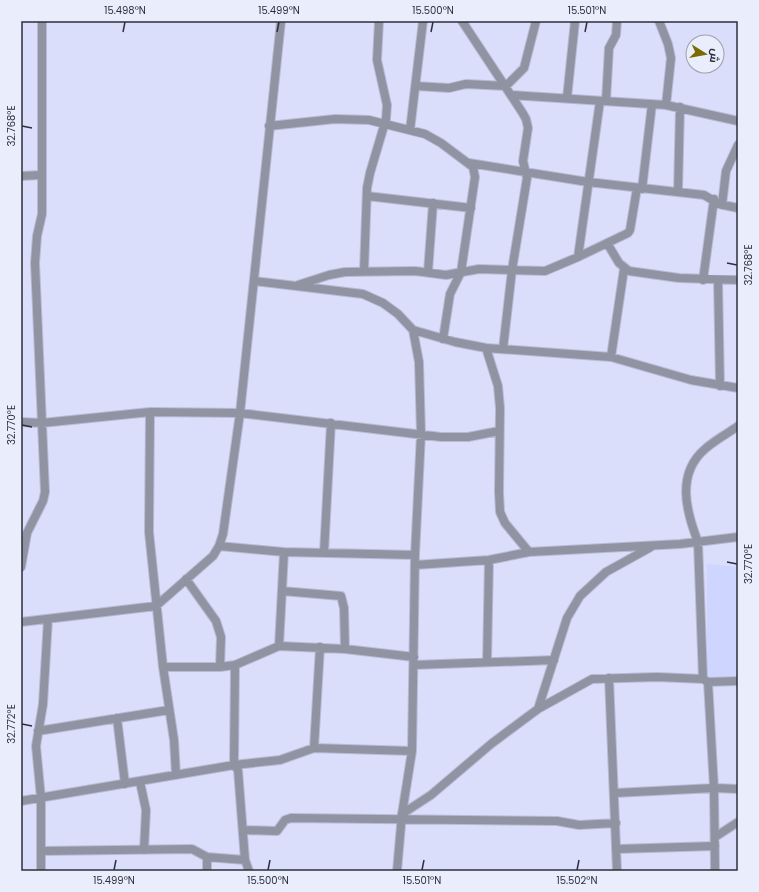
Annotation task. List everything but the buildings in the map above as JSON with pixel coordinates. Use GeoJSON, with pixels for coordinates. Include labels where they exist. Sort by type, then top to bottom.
{"type":"FeatureCollection","features":[{"type":"Feature","properties":{"kind":"street"},"geometry":{"type":"LineString","coordinates":[[21,567],[27,533],[43,501],[45,492],[35,263],[36,244],[42,214],[42,21]]}},
{"type":"Feature","properties":{"kind":"street"},"geometry":{"type":"LineString","coordinates":[[21,622],[156,606],[213,556],[219,546],[223,534],[240,413],[269,126],[281,24],[273,21]]}},
{"type":"Feature","properties":{"kind":"street"},"geometry":{"type":"LineString","coordinates":[[364,271],[367,196],[370,173],[384,124],[387,105],[377,60],[379,21]]}},
{"type":"Feature","properties":{"kind":"street"},"geometry":{"type":"LineString","coordinates":[[410,130],[423,21]]}},
{"type":"Feature","properties":{"kind":"street"},"geometry":{"type":"LineString","coordinates":[[462,21],[512,95],[526,119],[528,128],[523,161],[527,173],[512,270],[503,349]]}},
{"type":"Feature","properties":{"kind":"street"},"geometry":{"type":"LineString","coordinates":[[416,86],[449,88],[466,84],[506,86],[518,76],[524,68],[536,21]]}},
{"type":"Feature","properties":{"kind":"street"},"geometry":{"type":"LineString","coordinates":[[567,98],[575,21]]}},
{"type":"Feature","properties":{"kind":"street"},"geometry":{"type":"LineString","coordinates":[[578,257],[588,182],[603,101],[609,48],[616,35],[617,21]]}},
{"type":"Feature","properties":{"kind":"street"},"geometry":{"type":"LineString","coordinates":[[659,21],[668,44],[671,58],[666,105]]}},
{"type":"Feature","properties":{"kind":"street"},"geometry":{"type":"LineString","coordinates":[[512,95],[666,105],[738,121]]}},
{"type":"Feature","properties":{"kind":"street"},"geometry":{"type":"LineString","coordinates":[[295,286],[329,275],[364,271],[390,270],[428,272],[446,275],[479,269],[545,271],[607,243],[630,230],[639,188],[652,104]]}},
{"type":"Feature","properties":{"kind":"street"},"geometry":{"type":"LineString","coordinates":[[678,192],[680,107]]}},
{"type":"Feature","properties":{"kind":"street"},"geometry":{"type":"LineString","coordinates":[[269,126],[336,119],[369,120],[410,130],[432,138],[469,163],[475,172],[471,208],[461,272],[450,294],[443,339]]}},
{"type":"Feature","properties":{"kind":"street"},"geometry":{"type":"LineString","coordinates":[[722,205],[726,171],[738,145]]}},
{"type":"Feature","properties":{"kind":"street"},"geometry":{"type":"LineString","coordinates":[[469,163],[588,182],[704,195],[714,199],[722,205],[738,208]]}},
{"type":"Feature","properties":{"kind":"street"},"geometry":{"type":"LineString","coordinates":[[21,176],[41,175]]}},
{"type":"Feature","properties":{"kind":"street"},"geometry":{"type":"LineString","coordinates":[[367,196],[471,208]]}},
{"type":"Feature","properties":{"kind":"street"},"geometry":{"type":"LineString","coordinates":[[703,280],[714,199]]}},
{"type":"Feature","properties":{"kind":"street"},"geometry":{"type":"LineString","coordinates":[[428,272],[433,203]]}},
{"type":"Feature","properties":{"kind":"street"},"geometry":{"type":"LineString","coordinates":[[607,243],[619,264],[624,269],[649,274],[703,280],[738,280]]}},
{"type":"Feature","properties":{"kind":"street"},"geometry":{"type":"LineString","coordinates":[[611,356],[624,269]]}},
{"type":"Feature","properties":{"kind":"street"},"geometry":{"type":"LineString","coordinates":[[718,280],[720,386]]}},
{"type":"Feature","properties":{"kind":"street"},"geometry":{"type":"LineString","coordinates":[[254,281],[363,294],[383,303],[398,314],[413,330],[443,339],[486,348],[611,356],[684,378],[720,386],[738,388]]}},
{"type":"Feature","properties":{"kind":"street"},"geometry":{"type":"LineString","coordinates":[[397,871],[402,817],[412,751],[415,555],[420,434],[419,362],[413,330]]}},
{"type":"Feature","properties":{"kind":"street"},"geometry":{"type":"LineString","coordinates":[[486,348],[498,386],[498,492],[500,512],[505,523],[529,552]]}},
{"type":"Feature","properties":{"kind":"street"},"geometry":{"type":"LineString","coordinates":[[150,412],[149,532],[156,606],[176,775]]}},
{"type":"Feature","properties":{"kind":"street"},"geometry":{"type":"LineString","coordinates":[[21,422],[42,423],[150,412],[240,413],[420,434],[468,437],[499,431]]}},
{"type":"Feature","properties":{"kind":"street"},"geometry":{"type":"LineString","coordinates":[[324,553],[331,424]]}},
{"type":"Feature","properties":{"kind":"street"},"geometry":{"type":"LineString","coordinates":[[715,871],[714,788],[705,680],[698,542],[692,525],[686,494],[686,481],[690,467],[704,450],[738,426]]}},
{"type":"Feature","properties":{"kind":"street"},"geometry":{"type":"LineString","coordinates":[[415,565],[489,560],[529,552],[653,546],[738,537]]}},
{"type":"Feature","properties":{"kind":"street"},"geometry":{"type":"LineString","coordinates":[[219,546],[284,552],[415,555]]}},
{"type":"Feature","properties":{"kind":"street"},"geometry":{"type":"LineString","coordinates":[[538,709],[567,618],[580,596],[606,572],[653,546]]}},
{"type":"Feature","properties":{"kind":"street"},"geometry":{"type":"LineString","coordinates":[[279,646],[284,552]]}},
{"type":"Feature","properties":{"kind":"street"},"geometry":{"type":"LineString","coordinates":[[487,662],[489,560]]}},
{"type":"Feature","properties":{"kind":"street"},"geometry":{"type":"LineString","coordinates":[[186,579],[219,629],[220,667]]}},
{"type":"Feature","properties":{"kind":"street"},"geometry":{"type":"LineString","coordinates":[[282,591],[341,596],[344,608],[344,649]]}},
{"type":"Feature","properties":{"kind":"street"},"geometry":{"type":"LineString","coordinates":[[41,871],[41,798],[36,746],[43,704],[48,619]]}},
{"type":"Feature","properties":{"kind":"street"},"geometry":{"type":"LineString","coordinates":[[163,667],[220,667],[235,664],[279,646],[344,649],[414,661],[487,662],[554,660]]}},
{"type":"Feature","properties":{"kind":"street"},"geometry":{"type":"LineString","coordinates":[[314,748],[320,648]]}},
{"type":"Feature","properties":{"kind":"street"},"geometry":{"type":"LineString","coordinates":[[235,664],[234,765],[238,770],[245,860],[249,871]]}},
{"type":"Feature","properties":{"kind":"street"},"geometry":{"type":"LineString","coordinates":[[609,678],[617,871]]}},
{"type":"Feature","properties":{"kind":"street"},"geometry":{"type":"LineString","coordinates":[[402,817],[431,795],[491,744],[538,709],[592,679],[609,678],[738,681]]}},
{"type":"Feature","properties":{"kind":"street"},"geometry":{"type":"LineString","coordinates":[[38,731],[169,710]]}},
{"type":"Feature","properties":{"kind":"street"},"geometry":{"type":"LineString","coordinates":[[117,718],[125,784]]}},
{"type":"Feature","properties":{"kind":"street"},"geometry":{"type":"LineString","coordinates":[[21,801],[234,765],[280,760],[314,748],[412,751]]}},
{"type":"Feature","properties":{"kind":"street"},"geometry":{"type":"LineString","coordinates":[[140,782],[146,810],[144,850]]}},
{"type":"Feature","properties":{"kind":"street"},"geometry":{"type":"LineString","coordinates":[[615,794],[714,788],[738,789]]}},
{"type":"Feature","properties":{"kind":"street"},"geometry":{"type":"LineString","coordinates":[[243,830],[277,832],[285,820],[292,818],[402,817],[557,821],[585,825],[616,822]]}},
{"type":"Feature","properties":{"kind":"street"},"geometry":{"type":"LineString","coordinates":[[715,837],[738,822]]}},
{"type":"Feature","properties":{"kind":"street"},"geometry":{"type":"LineString","coordinates":[[617,849],[715,846]]}},
{"type":"Feature","properties":{"kind":"street"},"geometry":{"type":"LineString","coordinates":[[41,851],[192,849],[206,857],[245,860]]}},
{"type":"Feature","properties":{"kind":"street"},"geometry":{"type":"LineString","coordinates":[[206,857],[206,871]]}},
{"type":"Feature","properties":{"kind":"shaded area"},"geometry":{"type":"Polygon","coordinates":[[[707,564],[738,567],[738,676],[709,677],[707,674],[707,564]]]}}]}
